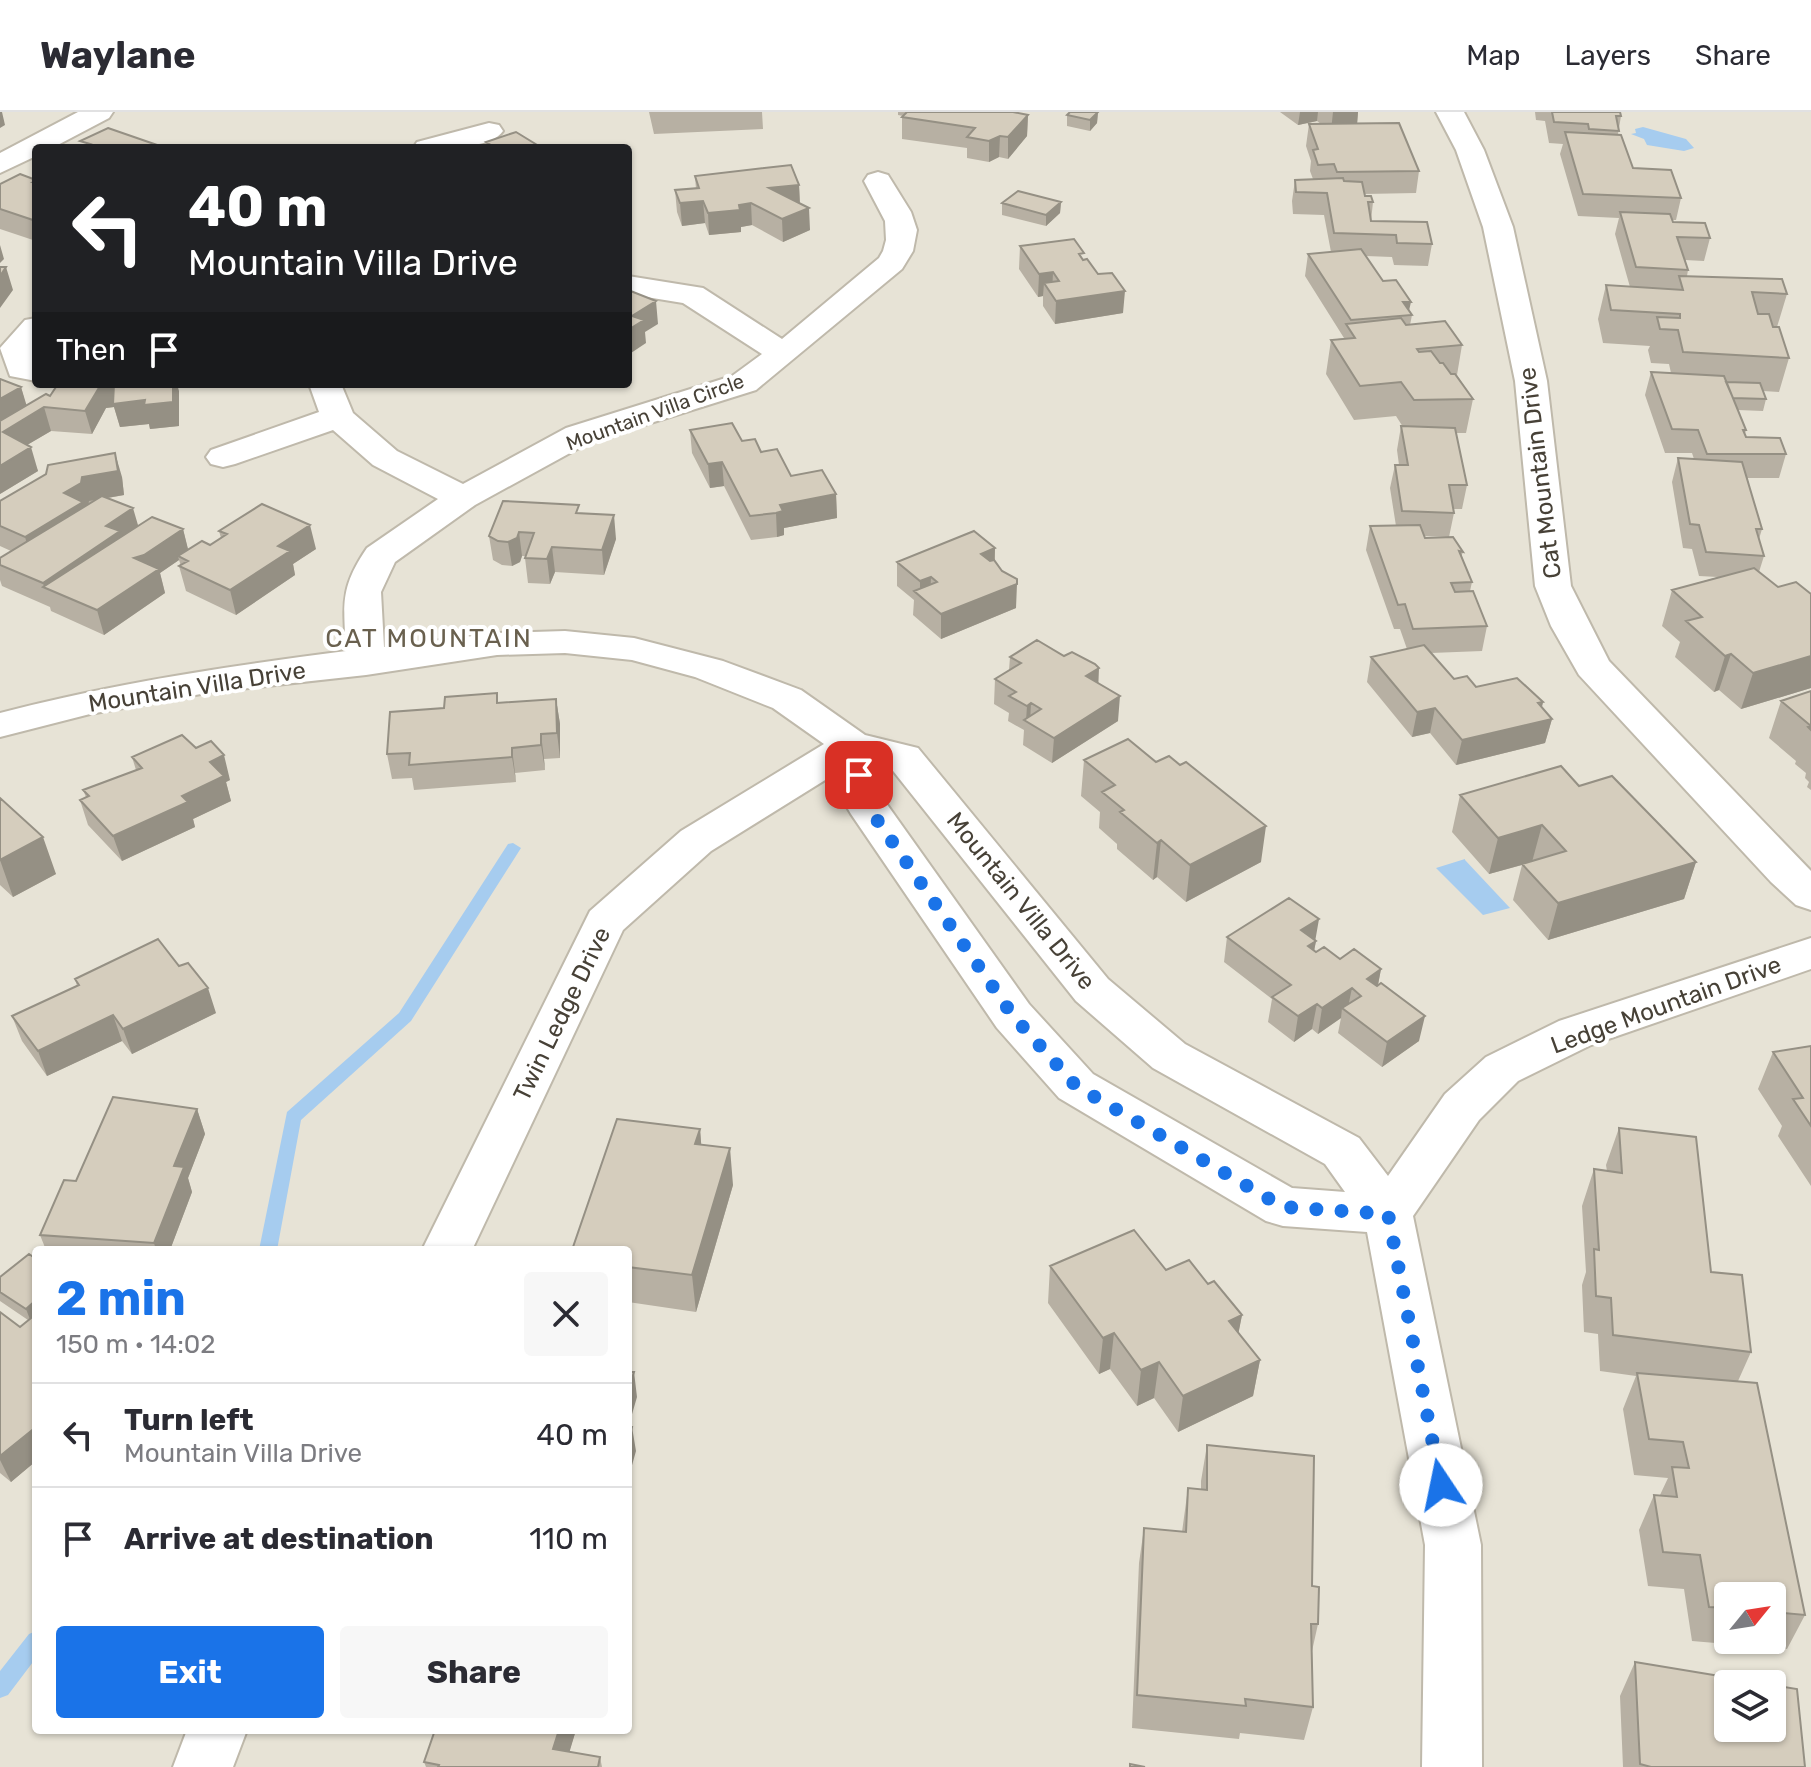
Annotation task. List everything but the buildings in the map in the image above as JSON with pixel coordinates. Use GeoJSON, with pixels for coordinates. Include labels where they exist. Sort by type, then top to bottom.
{"type":"FeatureCollection","features":[{"type":"Feature","properties":{"kind":"street"},"geometry":{"type":"LineString","coordinates":[[38,144],[99,112]]}},
{"type":"Feature","properties":{"kind":"street","name":"Cat Mountain Drive"},"geometry":{"type":"LineString","coordinates":[[1450,112],[1470,150],[1498,227],[1531,381],[1553,586],[1570,626],[1593,667],[1811,895]]}},
{"type":"Feature","properties":{"kind":"street"},"geometry":{"type":"LineString","coordinates":[[442,144],[489,131]]}},
{"type":"Feature","properties":{"kind":"street"},"geometry":{"type":"LineString","coordinates":[[0,164],[32,147]]}},
{"type":"Feature","properties":{"kind":"street","name":"Mountain Villa Circle"},"geometry":{"type":"LineString","coordinates":[[366,663],[362,592],[380,556],[463,498],[578,435],[744,383],[891,263],[903,244],[902,225],[878,181]]}},
{"type":"Feature","properties":{"kind":"street"},"geometry":{"type":"LineString","coordinates":[[632,286],[692,295],[783,354]]}},
{"type":"Feature","properties":{"kind":"street"},"geometry":{"type":"LineString","coordinates":[[32,331],[16,348],[21,369],[32,370]]}},
{"type":"Feature","properties":{"kind":"street"},"geometry":{"type":"LineString","coordinates":[[327,388],[338,417],[385,458],[463,498]]}},
{"type":"Feature","properties":{"kind":"street"},"geometry":{"type":"LineString","coordinates":[[223,457],[338,417]]}},
{"type":"Feature","properties":{"kind":"street","name":"Mountain Villa Drive"},"geometry":{"type":"LineString","coordinates":[[0,725],[89,702],[212,680],[366,663],[497,644],[565,642],[634,649],[709,669],[787,699],[852,745],[904,757],[1092,990],[1169,1056],[1342,1151],[1388,1214]]}},
{"type":"Feature","properties":{"kind":"street"},"geometry":{"type":"LineString","coordinates":[[852,745],[866,804],[1013,1016],[1076,1086],[1283,1207],[1388,1214],[1453,1545],[1452,1767]]}},
{"type":"Feature","properties":{"kind":"street","name":"Twin Ledge Drive"},"geometry":{"type":"LineString","coordinates":[[449,1246],[605,922],[696,841],[852,745]]}},
{"type":"Feature","properties":{"kind":"street","name":"Ledge Mountain Drive"},"geometry":{"type":"LineString","coordinates":[[1388,1214],[1462,1107],[1502,1069],[1575,1033],[1811,953]]}},
{"type":"Feature","properties":{"kind":"street"},"geometry":{"type":"LineString","coordinates":[[203,1767],[215,1734]]}},
{"type":"Feature","properties":{"kind":"shaded area"},"geometry":{"type":"Polygon","coordinates":[[[0,112],[1811,112],[1811,1767],[0,1767],[0,112]]]}},
{"type":"Feature","properties":{"kind":"water"},"geometry":{"type":"Polygon","coordinates":[[[1643,127],[1686,139],[1694,148],[1684,151],[1647,145],[1644,139],[1631,134],[1643,127]]]}},
{"type":"Feature","properties":{"kind":"water"},"geometry":{"type":"Polygon","coordinates":[[[1465,859],[1510,908],[1483,915],[1436,868],[1465,859]]]}},
{"type":"Feature","properties":{"kind":"waterway"},"geometry":{"type":"LineString","coordinates":[[269,1246],[293,1117],[405,1017],[513,848]]}},
{"type":"Feature","properties":{"kind":"waterway"},"geometry":{"type":"LineString","coordinates":[[0,1688],[32,1646]]}},
{"type":"Feature","properties":{"kind":"district","name":"CAT MOUNTAIN"},"geometry":{"type":"Point","coordinates":[429,638]}},
{"type":"Feature","properties":{"kind":"route"},"geometry":{"type":"LineString","coordinates":[[859,775],[866,804],[1013,1016],[1076,1086],[1283,1207],[1388,1214],[1441,1485]]}}]}
